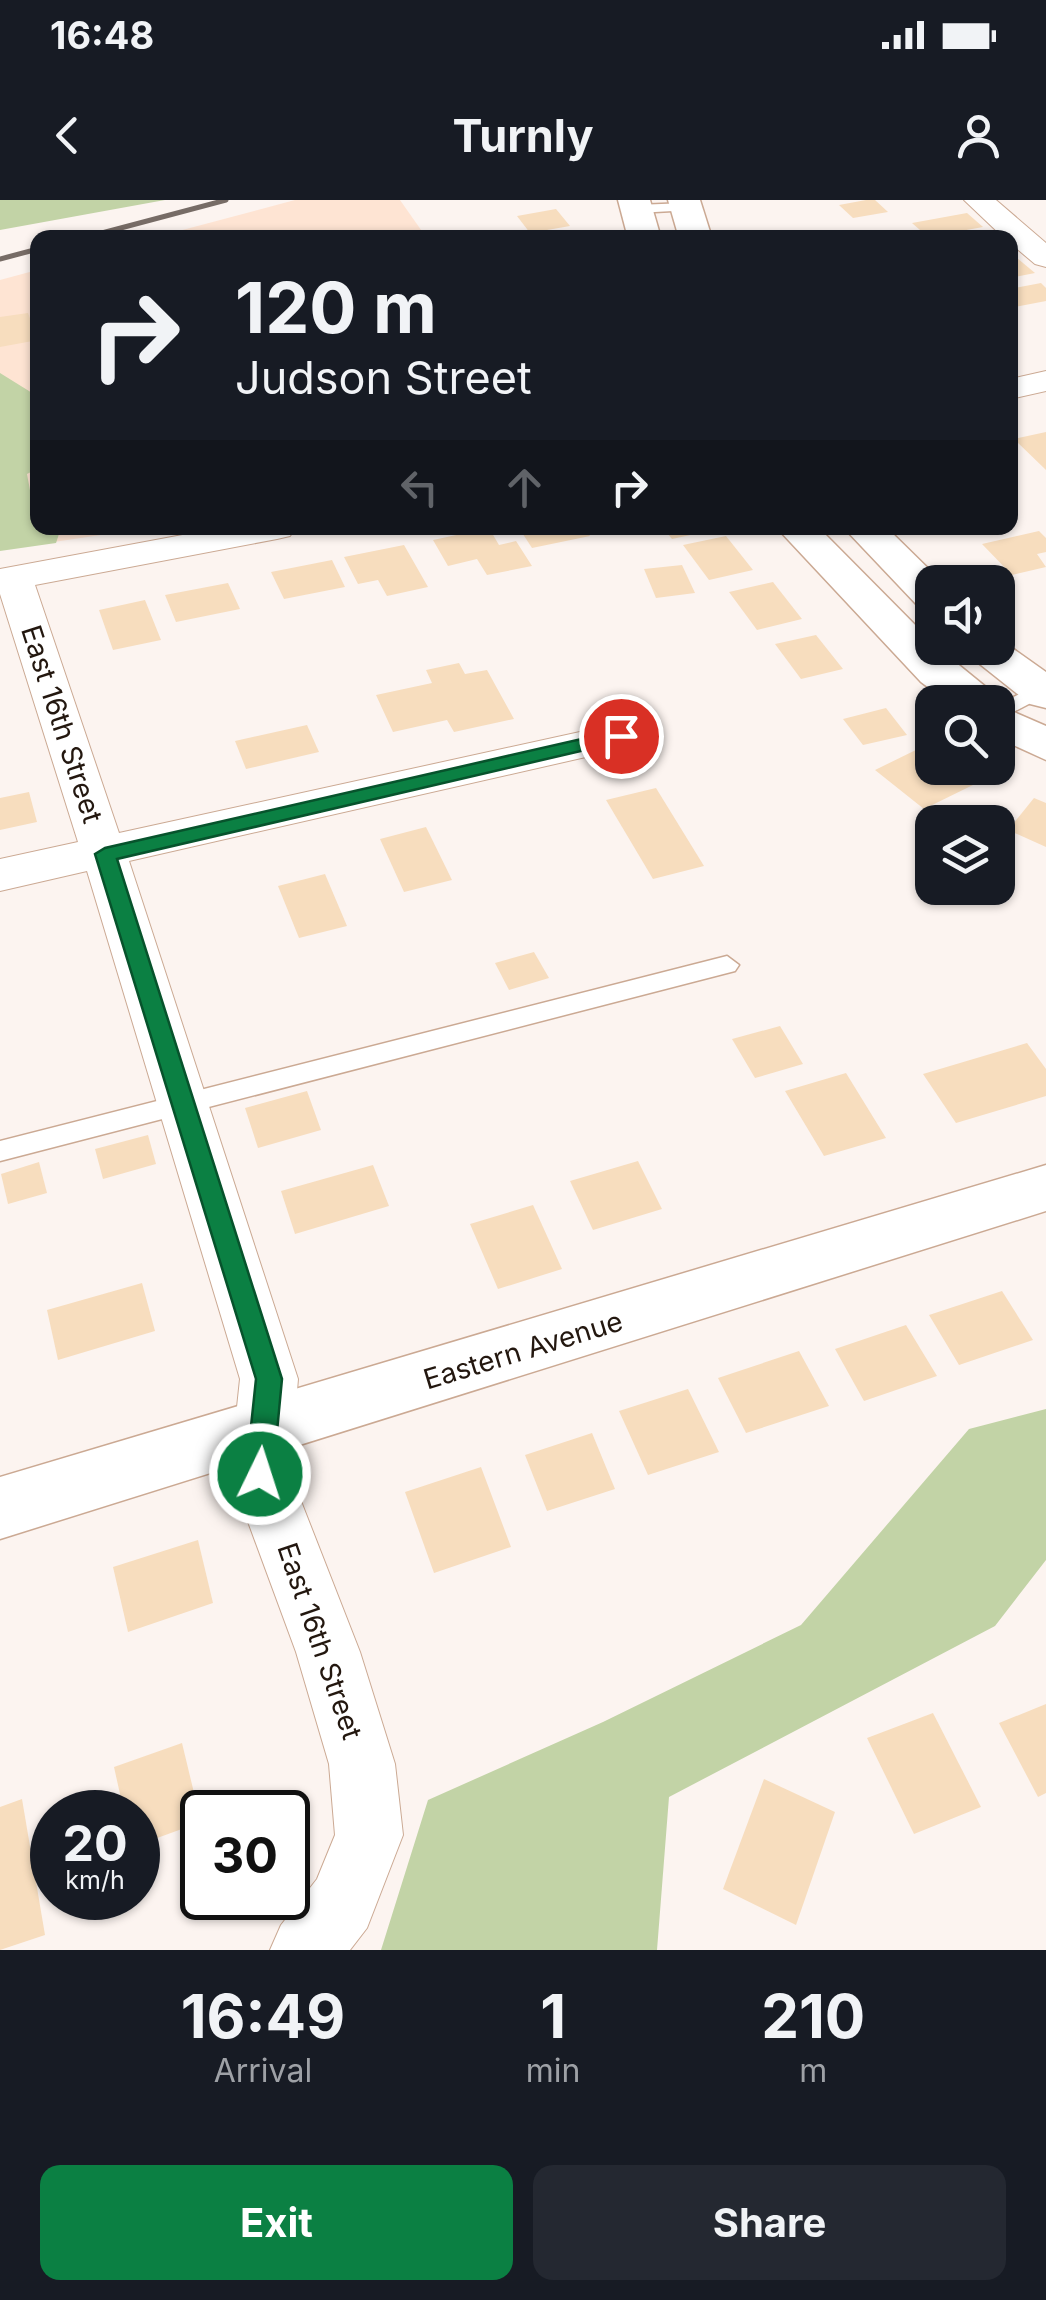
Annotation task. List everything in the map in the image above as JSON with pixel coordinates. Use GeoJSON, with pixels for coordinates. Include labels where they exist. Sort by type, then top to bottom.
{"type":"FeatureCollection","features":[{"type":"Feature","properties":{"kind":"street"},"geometry":{"type":"LineString","coordinates":[[978,200],[1013,230]]}},
{"type":"Feature","properties":{"kind":"street"},"geometry":{"type":"LineString","coordinates":[[1018,234],[1046,258]]}},
{"type":"Feature","properties":{"kind":"street"},"geometry":{"type":"LineString","coordinates":[[1018,387],[1046,382]]}},
{"type":"Feature","properties":{"kind":"street"},"geometry":{"type":"LineString","coordinates":[[7,579],[215,535]]}},
{"type":"Feature","properties":{"kind":"street"},"geometry":{"type":"LineString","coordinates":[[804,535],[954,685]]}},
{"type":"Feature","properties":{"kind":"street"},"geometry":{"type":"LineString","coordinates":[[871,535],[915,579]]}},
{"type":"Feature","properties":{"kind":"street","name":"East 16th Street"},"geometry":{"type":"LineString","coordinates":[[7,579],[105,854],[269,1379],[260,1474],[328,1652],[362,1764],[369,1835],[324,1926]]}},
{"type":"Feature","properties":{"kind":"street"},"geometry":{"type":"LineString","coordinates":[[1008,665],[1042,692]]}},
{"type":"Feature","properties":{"kind":"street"},"geometry":{"type":"LineString","coordinates":[[1015,726],[1046,745]]}},
{"type":"Feature","properties":{"kind":"street"},"geometry":{"type":"LineString","coordinates":[[0,876],[621,736]]}},
{"type":"Feature","properties":{"kind":"street","name":"Eastern Avenue"},"geometry":{"type":"LineString","coordinates":[[0,1508],[262,1431],[1046,1188]]}},
{"type":"Feature","properties":{"kind":"lane"},"geometry":{"type":"LineString","coordinates":[[639,215],[688,215]]}},
{"type":"Feature","properties":{"kind":"lane"},"geometry":{"type":"LineString","coordinates":[[1015,707],[1042,692]]}},
{"type":"Feature","properties":{"kind":"lane"},"geometry":{"type":"LineString","coordinates":[[0,1151],[727,965]]}},
{"type":"Feature","properties":{"kind":"shaded area"},"geometry":{"type":"Polygon","coordinates":[[[295,200],[400,200],[421,230],[182,230],[295,200]]]}},
{"type":"Feature","properties":{"kind":"shaded area"},"geometry":{"type":"Polygon","coordinates":[[[30,272],[30,535],[101,535],[0,550],[0,280],[30,272]]]}},
{"type":"Feature","properties":{"kind":"green space"},"geometry":{"type":"Polygon","coordinates":[[[0,200],[165,200],[0,230],[0,200]]]}},
{"type":"Feature","properties":{"kind":"green space"},"geometry":{"type":"Polygon","coordinates":[[[0,373],[30,392],[30,535],[59,535],[56,543],[0,551],[0,373]]]}},
{"type":"Feature","properties":{"kind":"green space"},"geometry":{"type":"Polygon","coordinates":[[[1046,1409],[1046,1560],[995,1626],[669,1797],[657,1950],[381,1950],[428,1800],[603,1722],[801,1625],[969,1429],[1046,1409]]]}},
{"type":"Feature","properties":{"kind":"building"},"geometry":{"type":"Polygon","coordinates":[[[875,200],[888,212],[853,218],[839,205],[875,200]]]}},
{"type":"Feature","properties":{"kind":"building"},"geometry":{"type":"Polygon","coordinates":[[[556,209],[570,226],[528,230],[517,216],[556,209]]]}},
{"type":"Feature","properties":{"kind":"building"},"geometry":{"type":"Polygon","coordinates":[[[967,213],[983,227],[920,230],[912,223],[967,213]]]}},
{"type":"Feature","properties":{"kind":"building"},"geometry":{"type":"Polygon","coordinates":[[[1018,259],[1035,273],[1018,276],[1018,259]]]}},
{"type":"Feature","properties":{"kind":"building"},"geometry":{"type":"Polygon","coordinates":[[[1041,283],[1046,288],[1046,301],[1018,306],[1018,287],[1041,283]]]}},
{"type":"Feature","properties":{"kind":"building"},"geometry":{"type":"Polygon","coordinates":[[[28,313],[30,341],[0,347],[0,317],[28,313]]]}},
{"type":"Feature","properties":{"kind":"building"},"geometry":{"type":"Polygon","coordinates":[[[1046,432],[1046,470],[1018,443],[1018,438],[1046,432]]]}},
{"type":"Feature","properties":{"kind":"building"},"geometry":{"type":"Polygon","coordinates":[[[1039,531],[1046,538],[1046,552],[1037,554],[1046,567],[1015,574],[1015,565],[1002,565],[982,544],[1039,531]]]}},
{"type":"Feature","properties":{"kind":"building"},"geometry":{"type":"Polygon","coordinates":[[[456,535],[493,535],[499,545],[516,541],[532,566],[487,575],[477,559],[448,566],[433,540],[456,535]]]}},
{"type":"Feature","properties":{"kind":"building"},"geometry":{"type":"Polygon","coordinates":[[[524,535],[590,536],[532,548],[524,535]]]}},
{"type":"Feature","properties":{"kind":"building"},"geometry":{"type":"Polygon","coordinates":[[[726,536],[753,570],[709,580],[683,545],[726,536]]]}},
{"type":"Feature","properties":{"kind":"building"},"geometry":{"type":"Polygon","coordinates":[[[404,545],[428,587],[387,596],[378,580],[358,584],[344,557],[404,545]]]}},
{"type":"Feature","properties":{"kind":"building"},"geometry":{"type":"Polygon","coordinates":[[[332,560],[345,587],[284,599],[271,572],[332,560]]]}},
{"type":"Feature","properties":{"kind":"building"},"geometry":{"type":"Polygon","coordinates":[[[682,565],[695,593],[656,598],[644,569],[682,565]]]}},
{"type":"Feature","properties":{"kind":"building"},"geometry":{"type":"Polygon","coordinates":[[[773,582],[802,619],[757,630],[729,592],[773,582]]]}},
{"type":"Feature","properties":{"kind":"building"},"geometry":{"type":"Polygon","coordinates":[[[228,583],[240,609],[176,622],[165,595],[228,583]]]}},
{"type":"Feature","properties":{"kind":"building"},"geometry":{"type":"Polygon","coordinates":[[[145,600],[161,640],[113,650],[99,610],[145,600]]]}},
{"type":"Feature","properties":{"kind":"building"},"geometry":{"type":"Polygon","coordinates":[[[816,635],[843,669],[801,679],[775,644],[816,635]]]}},
{"type":"Feature","properties":{"kind":"building"},"geometry":{"type":"Polygon","coordinates":[[[459,663],[465,674],[487,670],[514,719],[454,732],[447,720],[393,732],[376,695],[432,683],[426,670],[459,663]]]}},
{"type":"Feature","properties":{"kind":"building"},"geometry":{"type":"Polygon","coordinates":[[[886,708],[907,735],[863,745],[843,719],[886,708]]]}},
{"type":"Feature","properties":{"kind":"building"},"geometry":{"type":"Polygon","coordinates":[[[307,725],[319,752],[246,769],[235,741],[307,725]]]}},
{"type":"Feature","properties":{"kind":"building"},"geometry":{"type":"Polygon","coordinates":[[[915,750],[915,785],[973,785],[932,805],[919,805],[875,770],[915,750]]]}},
{"type":"Feature","properties":{"kind":"building"},"geometry":{"type":"Polygon","coordinates":[[[656,788],[704,866],[653,879],[606,800],[656,788]]]}},
{"type":"Feature","properties":{"kind":"building"},"geometry":{"type":"Polygon","coordinates":[[[29,792],[37,822],[0,830],[0,798],[29,792]]]}},
{"type":"Feature","properties":{"kind":"building"},"geometry":{"type":"Polygon","coordinates":[[[1034,798],[1046,803],[1046,847],[1015,833],[1015,821],[1034,798]]]}},
{"type":"Feature","properties":{"kind":"building"},"geometry":{"type":"Polygon","coordinates":[[[426,827],[452,880],[404,892],[380,839],[426,827]]]}},
{"type":"Feature","properties":{"kind":"building"},"geometry":{"type":"Polygon","coordinates":[[[325,874],[347,926],[299,938],[278,886],[325,874]]]}},
{"type":"Feature","properties":{"kind":"building"},"geometry":{"type":"Polygon","coordinates":[[[534,952],[549,978],[509,990],[495,963],[534,952]]]}},
{"type":"Feature","properties":{"kind":"building"},"geometry":{"type":"Polygon","coordinates":[[[780,1026],[803,1064],[755,1078],[732,1039],[780,1026]]]}},
{"type":"Feature","properties":{"kind":"building"},"geometry":{"type":"Polygon","coordinates":[[[1027,1043],[1046,1069],[1046,1096],[956,1123],[923,1074],[1027,1043]]]}},
{"type":"Feature","properties":{"kind":"building"},"geometry":{"type":"Polygon","coordinates":[[[846,1073],[886,1138],[824,1156],[785,1091],[846,1073]]]}},
{"type":"Feature","properties":{"kind":"building"},"geometry":{"type":"Polygon","coordinates":[[[307,1091],[321,1130],[258,1148],[245,1108],[307,1091]]]}},
{"type":"Feature","properties":{"kind":"building"},"geometry":{"type":"Polygon","coordinates":[[[148,1135],[156,1164],[103,1179],[95,1149],[148,1135]]]}},
{"type":"Feature","properties":{"kind":"building"},"geometry":{"type":"Polygon","coordinates":[[[638,1161],[662,1209],[593,1230],[570,1181],[638,1161]]]}},
{"type":"Feature","properties":{"kind":"building"},"geometry":{"type":"Polygon","coordinates":[[[39,1162],[47,1193],[8,1204],[1,1174],[39,1162]]]}},
{"type":"Feature","properties":{"kind":"building"},"geometry":{"type":"Polygon","coordinates":[[[373,1165],[389,1206],[295,1234],[281,1191],[373,1165]]]}},
{"type":"Feature","properties":{"kind":"building"},"geometry":{"type":"Polygon","coordinates":[[[533,1205],[562,1269],[498,1289],[470,1224],[533,1205]]]}},
{"type":"Feature","properties":{"kind":"building"},"geometry":{"type":"Polygon","coordinates":[[[142,1283],[155,1331],[58,1360],[47,1310],[142,1283]]]}},
{"type":"Feature","properties":{"kind":"building"},"geometry":{"type":"Polygon","coordinates":[[[1002,1291],[1033,1340],[959,1365],[929,1315],[1002,1291]]]}},
{"type":"Feature","properties":{"kind":"building"},"geometry":{"type":"Polygon","coordinates":[[[906,1325],[937,1376],[864,1401],[835,1349],[906,1325]]]}},
{"type":"Feature","properties":{"kind":"building"},"geometry":{"type":"Polygon","coordinates":[[[799,1351],[829,1406],[746,1433],[718,1378],[799,1351]]]}},
{"type":"Feature","properties":{"kind":"building"},"geometry":{"type":"Polygon","coordinates":[[[688,1389],[719,1452],[648,1475],[619,1411],[688,1389]]]}},
{"type":"Feature","properties":{"kind":"building"},"geometry":{"type":"Polygon","coordinates":[[[592,1433],[615,1489],[547,1511],[525,1455],[592,1433]]]}},
{"type":"Feature","properties":{"kind":"building"},"geometry":{"type":"Polygon","coordinates":[[[481,1467],[511,1547],[434,1573],[405,1492],[481,1467]]]}},
{"type":"Feature","properties":{"kind":"building"},"geometry":{"type":"Polygon","coordinates":[[[198,1540],[213,1603],[128,1632],[113,1567],[198,1540]]]}},
{"type":"Feature","properties":{"kind":"building"},"geometry":{"type":"Polygon","coordinates":[[[1046,1704],[1046,1793],[1038,1797],[999,1723],[1046,1704]]]}},
{"type":"Feature","properties":{"kind":"building"},"geometry":{"type":"Polygon","coordinates":[[[933,1713],[981,1807],[914,1834],[867,1738],[933,1713]]]}},
{"type":"Feature","properties":{"kind":"building"},"geometry":{"type":"Polygon","coordinates":[[[182,1743],[193,1790],[180,1790],[180,1830],[160,1837],[160,1790],[119,1790],[114,1767],[182,1743]]]}},
{"type":"Feature","properties":{"kind":"building"},"geometry":{"type":"Polygon","coordinates":[[[764,1779],[835,1812],[796,1925],[723,1889],[764,1779]]]}},
{"type":"Feature","properties":{"kind":"building"},"geometry":{"type":"Polygon","coordinates":[[[22,1799],[30,1846],[30,1920],[42,1920],[45,1935],[0,1950],[0,1807],[22,1799]]]}},
{"type":"Feature","properties":{"kind":"railway"},"geometry":{"type":"LineString","coordinates":[[113,230],[226,200]]}},
{"type":"Feature","properties":{"kind":"railway"},"geometry":{"type":"LineString","coordinates":[[0,259],[30,251]]}},
{"type":"Feature","properties":{"kind":"route"},"geometry":{"type":"LineString","coordinates":[[260,1474],[269,1379],[105,854],[621,736]]}}]}
